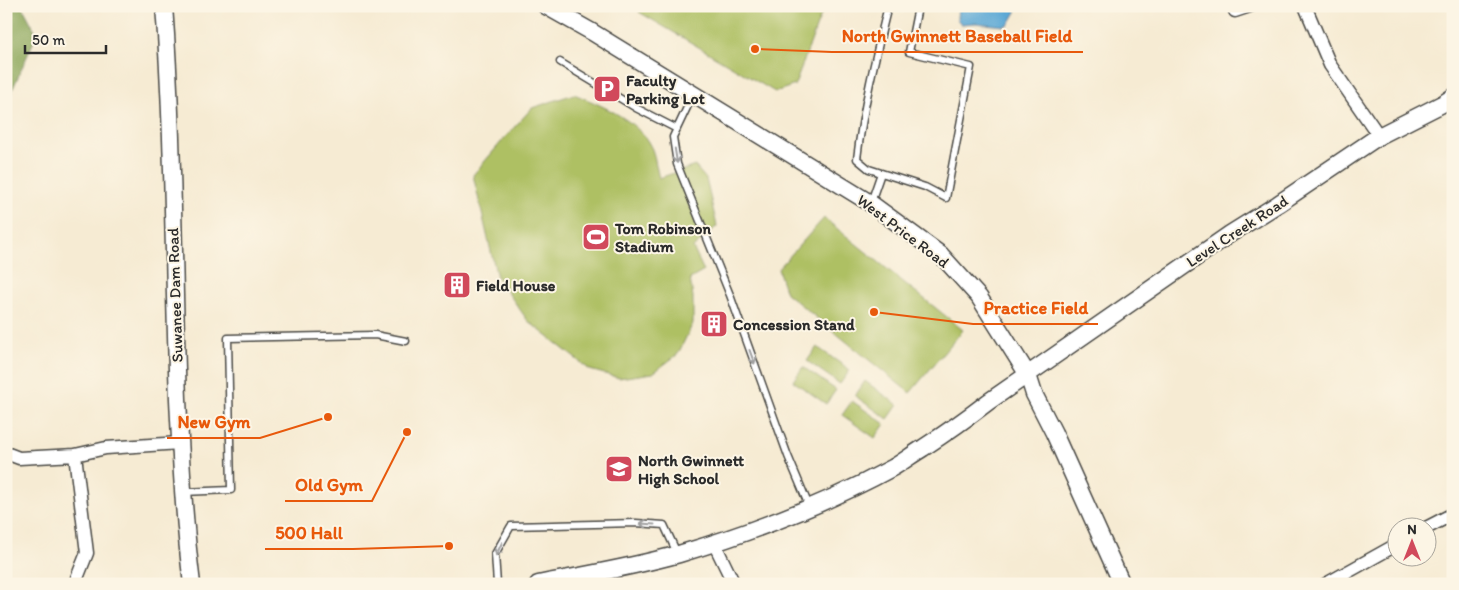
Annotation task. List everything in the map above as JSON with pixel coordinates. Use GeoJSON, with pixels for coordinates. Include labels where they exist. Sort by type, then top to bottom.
{"type":"FeatureCollection","features":[{"type":"Feature","properties":{"kind":"street","name":"Suwanee Dam Road"},"geometry":{"type":"LineString","coordinates":[[164,6],[169,79],[182,492],[192,584]]}},
{"type":"Feature","properties":{"kind":"street","name":"West Price Road"},"geometry":{"type":"LineString","coordinates":[[546,6],[592,32],[870,203],[941,256],[979,297],[1028,375],[1034,394],[1054,433],[1122,584]]}},
{"type":"Feature","properties":{"kind":"street"},"geometry":{"type":"LineString","coordinates":[[1235,12],[1250,6]]}},
{"type":"Feature","properties":{"kind":"street"},"geometry":{"type":"LineString","coordinates":[[1305,6],[1330,65],[1379,136]]}},
{"type":"Feature","properties":{"kind":"street","name":"Level Creek Road"},"geometry":{"type":"LineString","coordinates":[[538,584],[677,554],[757,529],[840,494],[895,466],[959,425],[988,402],[1230,234],[1379,136],[1453,97]]}},
{"type":"Feature","properties":{"kind":"street"},"geometry":{"type":"LineString","coordinates":[[6,454],[19,458],[75,455],[106,448],[180,443]]}},
{"type":"Feature","properties":{"kind":"street"},"geometry":{"type":"LineString","coordinates":[[75,455],[87,553],[77,578]]}},
{"type":"Feature","properties":{"kind":"street"},"geometry":{"type":"LineString","coordinates":[[1436,523],[1453,514]]}},
{"type":"Feature","properties":{"kind":"street"},"geometry":{"type":"LineString","coordinates":[[714,543],[734,584]]}},
{"type":"Feature","properties":{"kind":"street"},"geometry":{"type":"LineString","coordinates":[[1326,584],[1386,551]]}},
{"type":"Feature","properties":{"kind":"lane"},"geometry":{"type":"LineString","coordinates":[[891,6],[887,10],[876,53],[861,125],[857,159],[869,169],[924,187],[946,198],[971,67],[909,52],[918,7],[916,6]]}},
{"type":"Feature","properties":{"kind":"lane"},"geometry":{"type":"LineString","coordinates":[[560,62],[636,108],[677,129]]}},
{"type":"Feature","properties":{"kind":"lane"},"geometry":{"type":"LineString","coordinates":[[693,94],[673,137],[677,164],[730,295],[788,456],[809,507]]}},
{"type":"Feature","properties":{"kind":"lane"},"geometry":{"type":"LineString","coordinates":[[870,203],[881,173]]}},
{"type":"Feature","properties":{"kind":"lane"},"geometry":{"type":"LineString","coordinates":[[182,492],[232,490],[228,338],[375,335],[406,342]]}},
{"type":"Feature","properties":{"kind":"lane"},"geometry":{"type":"LineString","coordinates":[[497,584],[495,554],[511,526],[636,523],[664,525],[677,554]]}},
{"type":"Feature","properties":{"kind":"green space"},"geometry":{"type":"Polygon","coordinates":[[[6,6],[22,6],[37,34],[6,104],[6,6]]]}},
{"type":"Feature","properties":{"kind":"green space"},"geometry":{"type":"Polygon","coordinates":[[[642,6],[824,6],[795,85],[775,92],[639,12],[642,6]]]}},
{"type":"Feature","properties":{"kind":"green space","name":"Tom Robinson Stadium"},"geometry":{"type":"Polygon","coordinates":[[[574,94],[616,114],[635,127],[652,149],[659,178],[695,166],[706,179],[717,226],[693,248],[704,271],[690,279],[693,297],[693,323],[678,354],[653,373],[619,378],[590,370],[528,321],[497,277],[473,175],[532,108],[574,94]]]}},
{"type":"Feature","properties":{"kind":"green space"},"geometry":{"type":"Polygon","coordinates":[[[824,218],[963,330],[910,393],[786,293],[778,269],[824,218]]]}},
{"type":"Feature","properties":{"kind":"green space"},"geometry":{"type":"Polygon","coordinates":[[[817,347],[850,370],[840,384],[807,361],[817,347]]]}},
{"type":"Feature","properties":{"kind":"green space"},"geometry":{"type":"Polygon","coordinates":[[[803,367],[836,390],[826,404],[793,381],[803,367]]]}},
{"type":"Feature","properties":{"kind":"green space"},"geometry":{"type":"Polygon","coordinates":[[[865,381],[898,405],[888,419],[855,396],[865,381]]]}},
{"type":"Feature","properties":{"kind":"green space"},"geometry":{"type":"Polygon","coordinates":[[[852,401],[885,424],[875,438],[842,415],[852,401]]]}},
{"type":"Feature","properties":{"kind":"water"},"geometry":{"type":"Polygon","coordinates":[[[958,6],[1016,6],[1016,12],[1009,24],[1004,26],[976,23],[961,24],[957,19],[958,6]]]}},
{"type":"Feature","properties":{"kind":"place","name":"North Gwinnett Baseball Field"},"geometry":{"type":"Point","coordinates":[755,49]}},
{"type":"Feature","properties":{"kind":"place","name":"Faculty Parking Lot"},"geometry":{"type":"Point","coordinates":[607,89]}},
{"type":"Feature","properties":{"kind":"place","name":"Tom Robinson Stadium"},"geometry":{"type":"Point","coordinates":[596,237]}},
{"type":"Feature","properties":{"kind":"place","name":"Field House"},"geometry":{"type":"Point","coordinates":[457,285]}},
{"type":"Feature","properties":{"kind":"place","name":"Practice Field"},"geometry":{"type":"Point","coordinates":[874,312]}},
{"type":"Feature","properties":{"kind":"place","name":"Concession Stand"},"geometry":{"type":"Point","coordinates":[714,324]}},
{"type":"Feature","properties":{"kind":"place","name":"New Gym"},"geometry":{"type":"Point","coordinates":[328,417]}},
{"type":"Feature","properties":{"kind":"place","name":"Old Gym"},"geometry":{"type":"Point","coordinates":[407,432]}},
{"type":"Feature","properties":{"kind":"place","name":"North Gwinnett High School"},"geometry":{"type":"Point","coordinates":[619,469]}},
{"type":"Feature","properties":{"kind":"place","name":"500 Hall"},"geometry":{"type":"Point","coordinates":[449,546]}}]}
